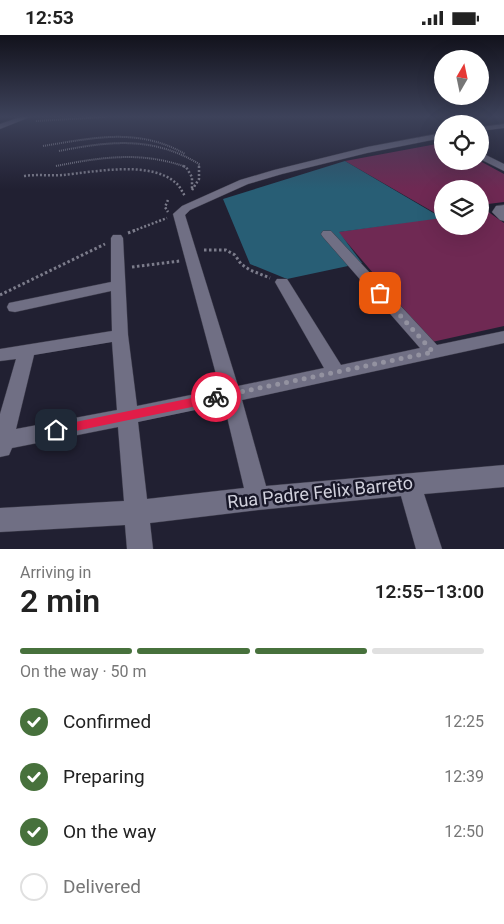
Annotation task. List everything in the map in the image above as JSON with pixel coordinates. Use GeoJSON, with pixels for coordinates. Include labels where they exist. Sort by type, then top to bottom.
{"type":"FeatureCollection","features":[{"type":"Feature","properties":{"kind":"street"},"geometry":{"type":"LineString","coordinates":[[258,498],[231,394],[191,255],[174,207],[186,208],[253,179],[334,157],[416,141]]}},
{"type":"Feature","properties":{"kind":"street"},"geometry":{"type":"LineString","coordinates":[[489,160],[502,166]]}},
{"type":"Feature","properties":{"kind":"street"},"geometry":{"type":"LineString","coordinates":[[327,234],[433,352]]}},
{"type":"Feature","properties":{"kind":"street"},"geometry":{"type":"LineString","coordinates":[[117,239],[120,335],[140,549]]}},
{"type":"Feature","properties":{"kind":"street"},"geometry":{"type":"LineString","coordinates":[[15,307],[118,277]]}},
{"type":"Feature","properties":{"kind":"street"},"geometry":{"type":"LineString","coordinates":[[282,282],[335,371]]}},
{"type":"Feature","properties":{"kind":"street"},"geometry":{"type":"LineString","coordinates":[[0,355],[120,335]]}},
{"type":"Feature","properties":{"kind":"street"},"geometry":{"type":"LineString","coordinates":[[27,350],[1,445],[335,371],[504,337]]}},
{"type":"Feature","properties":{"kind":"street","name":"Rua Padre Felix Barreto"},"geometry":{"type":"LineString","coordinates":[[0,520],[136,512],[409,483],[504,476]]}},
{"type":"Feature","properties":{"kind":"street"},"geometry":{"type":"LineString","coordinates":[[409,483],[429,549]]}},
{"type":"Feature","properties":{"kind":"path"},"geometry":{"type":"LineString","coordinates":[[43,146],[78,141]]}},
{"type":"Feature","properties":{"kind":"path"},"geometry":{"type":"LineString","coordinates":[[24,176],[134,169],[165,175],[182,188],[187,201],[199,179],[198,164],[173,145],[160,141]]}},
{"type":"Feature","properties":{"kind":"path"},"geometry":{"type":"LineString","coordinates":[[59,151],[109,142],[168,148],[189,157]]}},
{"type":"Feature","properties":{"kind":"path"},"geometry":{"type":"LineString","coordinates":[[56,166],[102,157],[154,159],[186,167],[192,177],[192,190]]}},
{"type":"Feature","properties":{"kind":"path"},"geometry":{"type":"LineString","coordinates":[[0,295],[117,239],[174,207]]}},
{"type":"Feature","properties":{"kind":"path"},"geometry":{"type":"LineString","coordinates":[[118,277],[191,255],[226,250],[235,255],[239,264],[258,274],[282,282]]}},
{"type":"Feature","properties":{"kind":"shaded area"},"geometry":{"type":"Polygon","coordinates":[[[434,144],[434,170],[489,170],[489,166],[504,174],[504,202],[489,204],[489,180],[434,180],[434,212],[345,161],[434,144]]]}},
{"type":"Feature","properties":{"kind":"shaded area"},"geometry":{"type":"Polygon","coordinates":[[[489,212],[504,223],[504,326],[432,342],[338,232],[434,218],[434,235],[489,235],[489,212]]]}},
{"type":"Feature","properties":{"kind":"water"},"geometry":{"type":"Polygon","coordinates":[[[345,161],[434,213],[434,219],[339,232],[362,263],[287,279],[250,264],[223,199],[345,161]]]}},
{"type":"Feature","properties":{"kind":"way so far"},"geometry":{"type":"LineString","coordinates":[[216,397],[433,352],[380,293]]}},
{"type":"Feature","properties":{"kind":"route"},"geometry":{"type":"LineString","coordinates":[[56,430],[128,417],[216,397]]}}]}
